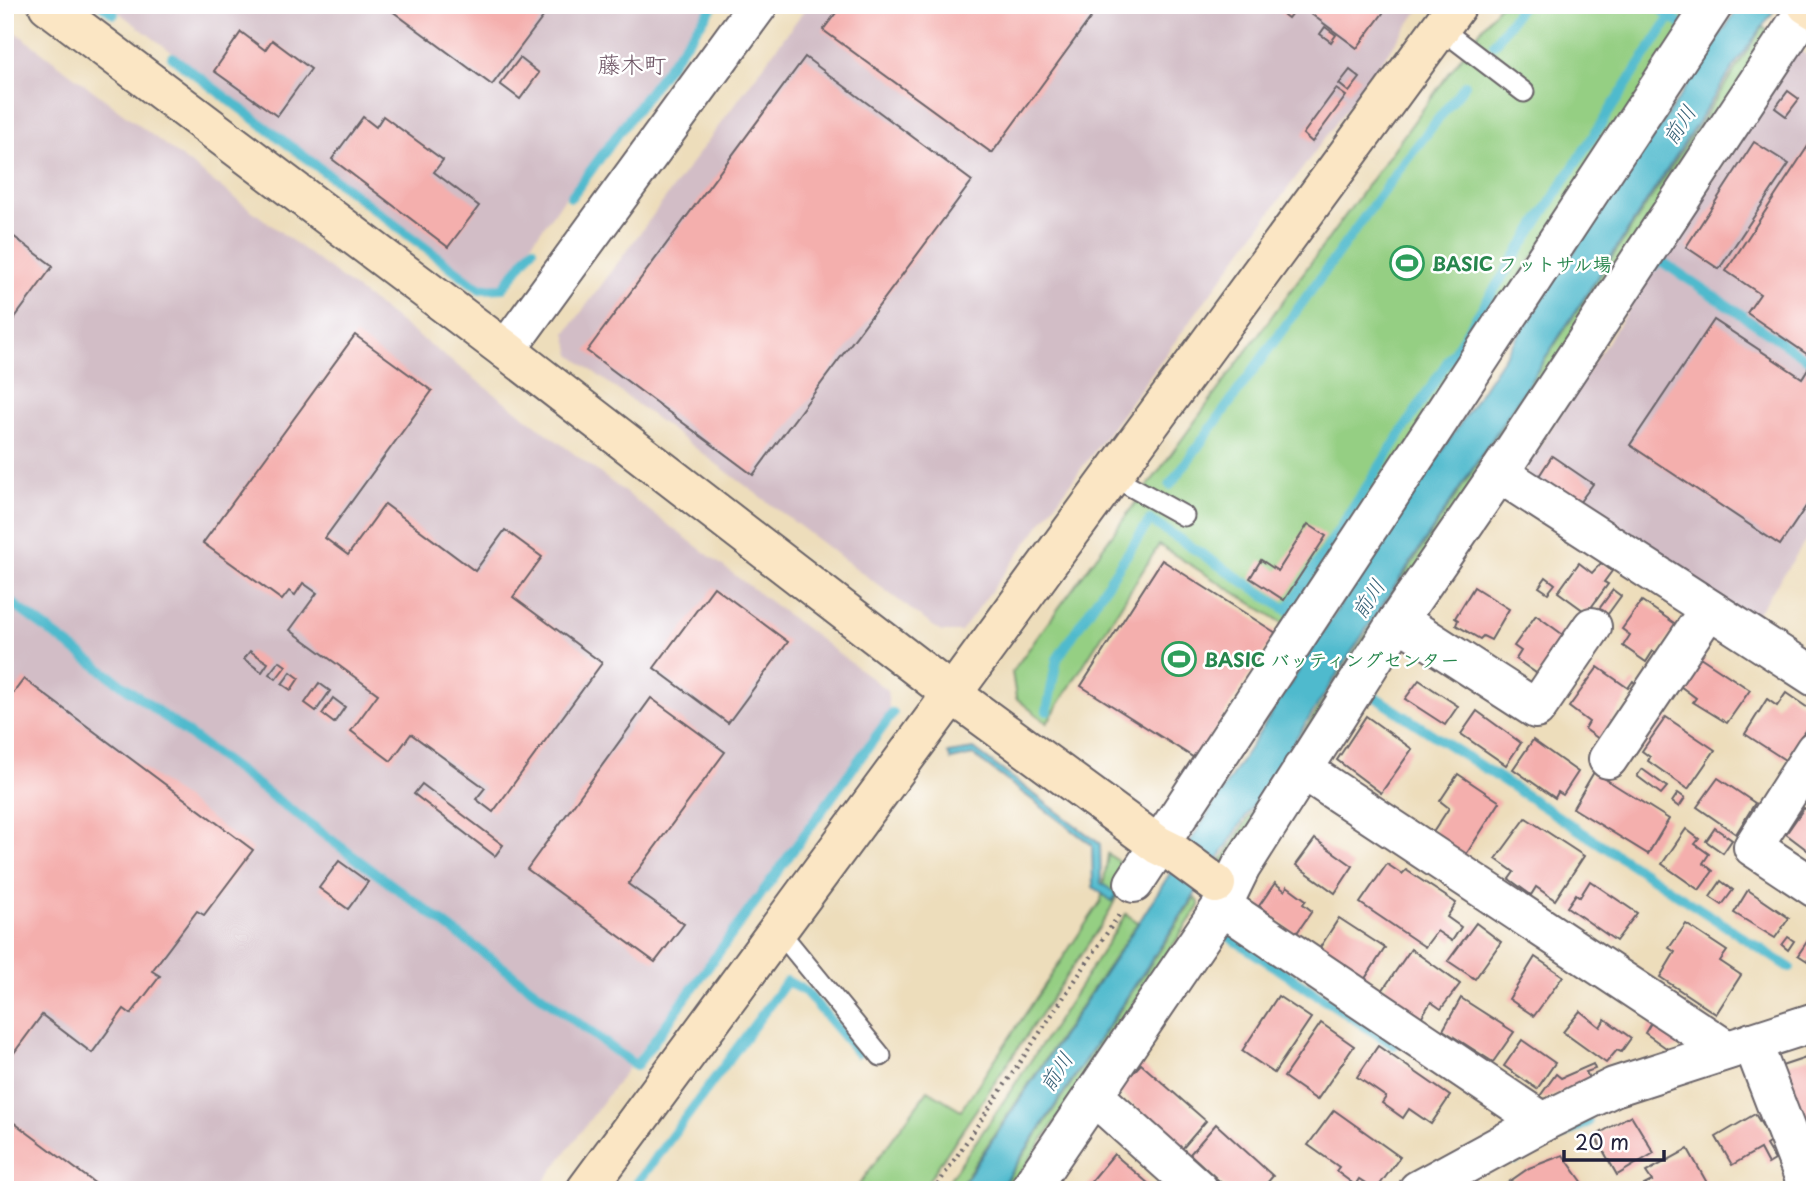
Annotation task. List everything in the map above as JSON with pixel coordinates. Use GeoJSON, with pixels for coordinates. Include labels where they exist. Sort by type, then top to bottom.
{"type":"FeatureCollection","features":[{"type":"Feature","properties":{"kind":"street"},"geometry":{"type":"LineString","coordinates":[[48,5],[506,350],[953,694],[1166,849],[1222,894],[1542,1122]]}},
{"type":"Feature","properties":{"kind":"street"},"geometry":{"type":"LineString","coordinates":[[506,350],[758,5]]}},
{"type":"Feature","properties":{"kind":"street"},"geometry":{"type":"LineString","coordinates":[[1134,883],[1166,849],[1713,5]]}},
{"type":"Feature","properties":{"kind":"street"},"geometry":{"type":"LineString","coordinates":[[1029,1190],[1241,867],[1398,620],[1810,7]]}},
{"type":"Feature","properties":{"kind":"street"},"geometry":{"type":"LineString","coordinates":[[586,1190],[1448,17]]}},
{"type":"Feature","properties":{"kind":"street"},"geometry":{"type":"LineString","coordinates":[[1499,473],[1815,677]]}},
{"type":"Feature","properties":{"kind":"street"},"geometry":{"type":"LineString","coordinates":[[1608,759],[1709,609]]}},
{"type":"Feature","properties":{"kind":"street"},"geometry":{"type":"LineString","coordinates":[[1398,620],[1536,709],[1592,627]]}},
{"type":"Feature","properties":{"kind":"street"},"geometry":{"type":"LineString","coordinates":[[1815,750],[1753,846],[1815,888]]}},
{"type":"Feature","properties":{"kind":"street"},"geometry":{"type":"LineString","coordinates":[[1302,769],[1739,1046],[1809,1190]]}},
{"type":"Feature","properties":{"kind":"street"},"geometry":{"type":"LineString","coordinates":[[1418,1190],[1542,1122],[1615,1087],[1815,1022]]}},
{"type":"Feature","properties":{"kind":"street"},"geometry":{"type":"LineString","coordinates":[[1093,1095],[1199,1190]]}},
{"type":"Feature","properties":{"kind":"lane"},"geometry":{"type":"LineString","coordinates":[[1448,17],[1524,92]]}},
{"type":"Feature","properties":{"kind":"lane"},"geometry":{"type":"LineString","coordinates":[[1112,476],[1184,516]]}},
{"type":"Feature","properties":{"kind":"lane"},"geometry":{"type":"LineString","coordinates":[[778,930],[881,1056]]}},
{"type":"Feature","properties":{"kind":"path"},"geometry":{"type":"LineString","coordinates":[[934,1190],[1122,912],[1134,883]]}},
{"type":"Feature","properties":{"kind":"shaded area"},"geometry":{"type":"Polygon","coordinates":[[[109,5],[709,5],[501,284],[480,284],[109,5]]]}},
{"type":"Feature","properties":{"kind":"shaded area"},"geometry":{"type":"Polygon","coordinates":[[[808,5],[1423,5],[961,632],[941,632],[571,355],[566,333],[808,5]]]}},
{"type":"Feature","properties":{"kind":"shaded area"},"geometry":{"type":"Polygon","coordinates":[[[5,24],[887,690],[890,713],[538,1190],[5,1190],[5,24]]]}},
{"type":"Feature","properties":{"kind":"shaded area"},"geometry":{"type":"Polygon","coordinates":[[[1797,49],[1815,60],[1815,527],[1751,623],[1527,476],[1527,466],[1797,49]]]}},
{"type":"Feature","properties":{"kind":"green space","name":"BASIC フットサル場"},"geometry":{"type":"Polygon","coordinates":[[[1499,5],[1699,5],[1289,627],[1159,545],[1047,723],[1016,698],[1012,672],[1499,5]]]}},
{"type":"Feature","properties":{"kind":"green space"},"geometry":{"type":"Polygon","coordinates":[[[1763,27],[1772,34],[1225,864],[1221,861],[1429,537],[1763,27]]]}},
{"type":"Feature","properties":{"kind":"green space"},"geometry":{"type":"Polygon","coordinates":[[[1108,854],[1121,863],[1120,890],[1107,916],[922,1190],[855,1190],[928,1090],[961,1110],[1101,901],[1108,854]]]}},
{"type":"Feature","properties":{"kind":"green space"},"geometry":{"type":"Polygon","coordinates":[[[1195,898],[1199,906],[1192,917],[1009,1190],[1000,1190],[1195,898]]]}},
{"type":"Feature","properties":{"kind":"green space"},"geometry":{"type":"Polygon","coordinates":[[[1126,914],[1138,922],[957,1190],[942,1190],[1062,1014],[1126,914]]]}},
{"type":"Feature","properties":{"kind":"water","name":"前川"},"geometry":{"type":"Polygon","coordinates":[[[1740,5],[1778,5],[1736,63],[1217,861],[999,1190],[959,1190],[1141,919],[1348,593],[1740,5]]]}},
{"type":"Feature","properties":{"kind":"water"},"geometry":{"type":"Polygon","coordinates":[[[974,749],[1100,844],[1101,883],[1117,894],[1112,901],[1093,887],[1092,845],[973,755],[951,760],[948,753],[974,749]]]}},
{"type":"Feature","properties":{"kind":"building"},"geometry":{"type":"Polygon","coordinates":[[[384,5],[552,5],[492,85],[384,5]]]}},
{"type":"Feature","properties":{"kind":"building"},"geometry":{"type":"Polygon","coordinates":[[[842,5],[1100,5],[992,153],[823,30],[842,5]]]}},
{"type":"Feature","properties":{"kind":"building"},"geometry":{"type":"Polygon","coordinates":[[[1271,5],[1298,5],[1288,18],[1271,5]]]}},
{"type":"Feature","properties":{"kind":"building"},"geometry":{"type":"Polygon","coordinates":[[[1299,5],[1389,5],[1357,48],[1299,5]]]}},
{"type":"Feature","properties":{"kind":"building"},"geometry":{"type":"Polygon","coordinates":[[[1325,27],[1336,35],[1331,42],[1320,34],[1325,27]]]}},
{"type":"Feature","properties":{"kind":"building"},"geometry":{"type":"Polygon","coordinates":[[[241,32],[265,50],[272,40],[311,69],[277,116],[214,71],[241,32]]]}},
{"type":"Feature","properties":{"kind":"building"},"geometry":{"type":"Polygon","coordinates":[[[805,57],[972,181],[753,475],[587,351],[805,57]]]}},
{"type":"Feature","properties":{"kind":"building"},"geometry":{"type":"Polygon","coordinates":[[[520,58],[539,73],[520,99],[500,84],[520,58]]]}},
{"type":"Feature","properties":{"kind":"building"},"geometry":{"type":"Polygon","coordinates":[[[1350,70],[1360,78],[1349,92],[1339,84],[1350,70]]]}},
{"type":"Feature","properties":{"kind":"building"},"geometry":{"type":"Polygon","coordinates":[[[1336,89],[1346,96],[1312,142],[1303,134],[1336,89]]]}},
{"type":"Feature","properties":{"kind":"building"},"geometry":{"type":"Polygon","coordinates":[[[1788,91],[1799,99],[1786,116],[1775,108],[1788,91]]]}},
{"type":"Feature","properties":{"kind":"building"},"geometry":{"type":"Polygon","coordinates":[[[383,116],[443,160],[434,172],[479,206],[448,247],[332,159],[363,117],[376,127],[383,116]]]}},
{"type":"Feature","properties":{"kind":"building"},"geometry":{"type":"Polygon","coordinates":[[[1754,142],[1789,164],[1719,269],[1686,247],[1754,142]]]}},
{"type":"Feature","properties":{"kind":"building"},"geometry":{"type":"Polygon","coordinates":[[[1810,143],[1815,146],[1815,493],[1780,545],[1630,445],[1714,320],[1802,378],[1814,359],[1747,313],[1760,294],[1726,271],[1810,143]]]}},
{"type":"Feature","properties":{"kind":"building"},"geometry":{"type":"Polygon","coordinates":[[[5,230],[53,266],[5,331],[5,230]]]}},
{"type":"Feature","properties":{"kind":"building"},"geometry":{"type":"Polygon","coordinates":[[[355,335],[432,391],[325,538],[348,555],[385,504],[475,571],[505,530],[542,557],[513,597],[602,663],[493,812],[476,799],[485,788],[411,734],[391,761],[351,731],[378,694],[290,630],[317,593],[303,583],[295,595],[289,591],[282,600],[203,543],[355,335]]]}},
{"type":"Feature","properties":{"kind":"building"},"geometry":{"type":"Polygon","coordinates":[[[1552,456],[1593,484],[1579,503],[1539,476],[1552,456]]]}},
{"type":"Feature","properties":{"kind":"building"},"geometry":{"type":"Polygon","coordinates":[[[1308,524],[1326,536],[1284,600],[1250,578],[1261,560],[1278,571],[1308,524]]]}},
{"type":"Feature","properties":{"kind":"building","name":"BASIC バッティングセンター"},"geometry":{"type":"Polygon","coordinates":[[[1162,560],[1276,633],[1196,759],[1081,686],[1162,560]]]}},
{"type":"Feature","properties":{"kind":"building"},"geometry":{"type":"Polygon","coordinates":[[[1579,563],[1592,573],[1601,563],[1612,571],[1604,582],[1608,584],[1587,613],[1558,592],[1579,563]]]}},
{"type":"Feature","properties":{"kind":"building"},"geometry":{"type":"Polygon","coordinates":[[[1546,577],[1555,584],[1548,593],[1539,587],[1546,577]]]}},
{"type":"Feature","properties":{"kind":"building"},"geometry":{"type":"Polygon","coordinates":[[[714,587],[788,642],[728,723],[654,668],[714,587]]]}},
{"type":"Feature","properties":{"kind":"building"},"geometry":{"type":"Polygon","coordinates":[[[1474,587],[1509,609],[1491,640],[1483,636],[1480,639],[1456,625],[1458,620],[1455,618],[1474,587]]]}},
{"type":"Feature","properties":{"kind":"building"},"geometry":{"type":"Polygon","coordinates":[[[1613,590],[1621,596],[1608,614],[1599,609],[1613,590]]]}},
{"type":"Feature","properties":{"kind":"building"},"geometry":{"type":"Polygon","coordinates":[[[1642,601],[1677,625],[1657,653],[1653,651],[1646,662],[1623,646],[1630,635],[1622,629],[1642,601]]]}},
{"type":"Feature","properties":{"kind":"building"},"geometry":{"type":"Polygon","coordinates":[[[1536,615],[1566,637],[1539,675],[1516,659],[1521,651],[1514,646],[1536,615]]]}},
{"type":"Feature","properties":{"kind":"building"},"geometry":{"type":"Polygon","coordinates":[[[250,651],[268,663],[262,672],[244,659],[250,651]]]}},
{"type":"Feature","properties":{"kind":"building"},"geometry":{"type":"Polygon","coordinates":[[[1700,657],[1750,690],[1727,723],[1693,702],[1696,698],[1680,686],[1700,657]]]}},
{"type":"Feature","properties":{"kind":"building"},"geometry":{"type":"Polygon","coordinates":[[[279,661],[286,666],[276,679],[269,674],[279,661]]]}},
{"type":"Feature","properties":{"kind":"building"},"geometry":{"type":"Polygon","coordinates":[[[1598,667],[1628,688],[1633,681],[1636,684],[1599,739],[1585,729],[1589,722],[1569,707],[1598,667]]]}},
{"type":"Feature","properties":{"kind":"building"},"geometry":{"type":"Polygon","coordinates":[[[291,672],[299,678],[291,690],[282,684],[291,672]]]}},
{"type":"Feature","properties":{"kind":"building"},"geometry":{"type":"Polygon","coordinates":[[[24,679],[253,850],[204,915],[197,911],[152,971],[160,976],[131,1014],[124,1009],[92,1053],[42,1015],[5,1065],[5,704],[24,679]]]}},
{"type":"Feature","properties":{"kind":"building"},"geometry":{"type":"Polygon","coordinates":[[[1419,680],[1458,706],[1445,725],[1405,699],[1419,680]]]}},
{"type":"Feature","properties":{"kind":"building"},"geometry":{"type":"Polygon","coordinates":[[[319,683],[330,691],[316,711],[305,703],[319,683]]]}},
{"type":"Feature","properties":{"kind":"building"},"geometry":{"type":"Polygon","coordinates":[[[1786,693],[1811,710],[1808,715],[1813,719],[1785,760],[1745,734],[1767,699],[1777,706],[1786,693]]]}},
{"type":"Feature","properties":{"kind":"building"},"geometry":{"type":"Polygon","coordinates":[[[333,698],[345,707],[334,723],[322,714],[333,698]]]}},
{"type":"Feature","properties":{"kind":"building"},"geometry":{"type":"Polygon","coordinates":[[[651,698],[725,752],[628,884],[684,924],[655,962],[527,869],[651,698]]]}},
{"type":"Feature","properties":{"kind":"building"},"geometry":{"type":"Polygon","coordinates":[[[1477,711],[1521,743],[1506,765],[1461,734],[1477,711]]]}},
{"type":"Feature","properties":{"kind":"building"},"geometry":{"type":"Polygon","coordinates":[[[1366,716],[1412,749],[1381,793],[1337,760],[1366,716]]]}},
{"type":"Feature","properties":{"kind":"building"},"geometry":{"type":"Polygon","coordinates":[[[1666,717],[1715,750],[1688,789],[1648,761],[1650,757],[1642,751],[1666,717]]]}},
{"type":"Feature","properties":{"kind":"building"},"geometry":{"type":"Polygon","coordinates":[[[1533,740],[1578,772],[1563,795],[1558,792],[1555,798],[1513,769],[1533,740]]]}},
{"type":"Feature","properties":{"kind":"building"},"geometry":{"type":"Polygon","coordinates":[[[1642,769],[1667,787],[1661,794],[1637,776],[1642,769]]]}},
{"type":"Feature","properties":{"kind":"building"},"geometry":{"type":"Polygon","coordinates":[[[1594,772],[1669,819],[1648,854],[1573,808],[1594,772]]]}},
{"type":"Feature","properties":{"kind":"building"},"geometry":{"type":"Polygon","coordinates":[[[1458,774],[1500,802],[1465,856],[1432,834],[1449,808],[1440,801],[1458,774]]]}},
{"type":"Feature","properties":{"kind":"building"},"geometry":{"type":"Polygon","coordinates":[[[1718,778],[1755,803],[1736,834],[1697,807],[1718,778]]]}},
{"type":"Feature","properties":{"kind":"building"},"geometry":{"type":"Polygon","coordinates":[[[422,784],[503,845],[495,856],[414,794],[422,784]]]}},
{"type":"Feature","properties":{"kind":"building"},"geometry":{"type":"Polygon","coordinates":[[[1678,793],[1685,798],[1679,807],[1672,802],[1678,793]]]}},
{"type":"Feature","properties":{"kind":"building"},"geometry":{"type":"Polygon","coordinates":[[[1804,808],[1815,816],[1815,856],[1786,834],[1804,808]]]}},
{"type":"Feature","properties":{"kind":"building"},"geometry":{"type":"Polygon","coordinates":[[[1526,818],[1584,856],[1555,900],[1536,887],[1531,895],[1509,879],[1514,872],[1496,859],[1526,818]]]}},
{"type":"Feature","properties":{"kind":"building"},"geometry":{"type":"Polygon","coordinates":[[[1715,828],[1732,840],[1723,853],[1706,841],[1715,828]]]}},
{"type":"Feature","properties":{"kind":"building"},"geometry":{"type":"Polygon","coordinates":[[[1686,829],[1699,839],[1695,844],[1709,854],[1703,863],[1713,871],[1699,890],[1662,864],[1686,829]]]}},
{"type":"Feature","properties":{"kind":"building"},"geometry":{"type":"Polygon","coordinates":[[[1315,839],[1353,866],[1335,893],[1296,865],[1315,839]]]}},
{"type":"Feature","properties":{"kind":"building"},"geometry":{"type":"Polygon","coordinates":[[[339,861],[368,882],[348,909],[319,888],[339,861]]]}},
{"type":"Feature","properties":{"kind":"building"},"geometry":{"type":"Polygon","coordinates":[[[1387,864],[1402,874],[1406,870],[1456,903],[1447,917],[1461,927],[1452,941],[1437,931],[1425,947],[1360,903],[1387,864]]]}},
{"type":"Feature","properties":{"kind":"building"},"geometry":{"type":"Polygon","coordinates":[[[1590,881],[1637,913],[1616,941],[1567,907],[1576,894],[1580,897],[1590,881]]]}},
{"type":"Feature","properties":{"kind":"building"},"geometry":{"type":"Polygon","coordinates":[[[1721,881],[1733,890],[1722,905],[1710,897],[1721,881]]]}},
{"type":"Feature","properties":{"kind":"building"},"geometry":{"type":"Polygon","coordinates":[[[1275,883],[1285,891],[1287,886],[1306,900],[1303,904],[1312,911],[1296,934],[1259,906],[1275,883]]]}},
{"type":"Feature","properties":{"kind":"building"},"geometry":{"type":"Polygon","coordinates":[[[1748,890],[1789,918],[1775,938],[1734,913],[1748,890]]]}},
{"type":"Feature","properties":{"kind":"building"},"geometry":{"type":"Polygon","coordinates":[[[1339,918],[1385,948],[1364,980],[1319,949],[1339,918]]]}},
{"type":"Feature","properties":{"kind":"building"},"geometry":{"type":"Polygon","coordinates":[[[1476,923],[1501,942],[1475,979],[1448,961],[1476,923]]]}},
{"type":"Feature","properties":{"kind":"building"},"geometry":{"type":"Polygon","coordinates":[[[1686,924],[1727,951],[1720,961],[1741,975],[1716,1014],[1660,977],[1675,952],[1669,948],[1686,924]]]}},
{"type":"Feature","properties":{"kind":"building"},"geometry":{"type":"Polygon","coordinates":[[[1815,930],[1815,966],[1798,955],[1815,930]]]}},
{"type":"Feature","properties":{"kind":"building"},"geometry":{"type":"Polygon","coordinates":[[[1788,937],[1794,941],[1788,950],[1782,945],[1788,937]]]}},
{"type":"Feature","properties":{"kind":"building"},"geometry":{"type":"Polygon","coordinates":[[[1411,949],[1460,984],[1441,1009],[1431,1002],[1420,1019],[1382,991],[1411,949]]]}},
{"type":"Feature","properties":{"kind":"building"},"geometry":{"type":"Polygon","coordinates":[[[1535,957],[1563,976],[1534,1016],[1509,999],[1535,957]]]}},
{"type":"Feature","properties":{"kind":"building"},"geometry":{"type":"Polygon","coordinates":[[[1278,996],[1311,1018],[1274,1073],[1242,1051],[1278,996]]]}},
{"type":"Feature","properties":{"kind":"building"},"geometry":{"type":"Polygon","coordinates":[[[1461,998],[1514,1032],[1493,1062],[1443,1030],[1461,998]]]}},
{"type":"Feature","properties":{"kind":"building"},"geometry":{"type":"Polygon","coordinates":[[[1580,1011],[1600,1027],[1605,1019],[1631,1038],[1621,1052],[1617,1050],[1606,1063],[1563,1032],[1580,1011]]]}},
{"type":"Feature","properties":{"kind":"building"},"geometry":{"type":"Polygon","coordinates":[[[1652,1021],[1685,1044],[1669,1050],[1645,1033],[1652,1021]]]}},
{"type":"Feature","properties":{"kind":"building"},"geometry":{"type":"Polygon","coordinates":[[[1321,1023],[1354,1046],[1317,1100],[1284,1077],[1321,1023]]]}},
{"type":"Feature","properties":{"kind":"building"},"geometry":{"type":"Polygon","coordinates":[[[1522,1040],[1555,1063],[1537,1089],[1504,1066],[1522,1040]]]}},
{"type":"Feature","properties":{"kind":"building"},"geometry":{"type":"Polygon","coordinates":[[[1378,1046],[1450,1096],[1431,1124],[1409,1109],[1403,1118],[1382,1103],[1386,1097],[1357,1077],[1378,1046]]]}},
{"type":"Feature","properties":{"kind":"building"},"geometry":{"type":"Polygon","coordinates":[[[1815,1055],[1815,1124],[1800,1129],[1779,1067],[1815,1055]]]}},
{"type":"Feature","properties":{"kind":"building"},"geometry":{"type":"Polygon","coordinates":[[[1141,1064],[1206,1121],[1182,1149],[1117,1090],[1141,1064]]]}},
{"type":"Feature","properties":{"kind":"building"},"geometry":{"type":"Polygon","coordinates":[[[1593,1064],[1595,1069],[1586,1072],[1590,1080],[1545,1099],[1540,1096],[1556,1074],[1561,1078],[1593,1064]]]}},
{"type":"Feature","properties":{"kind":"building"},"geometry":{"type":"Polygon","coordinates":[[[1334,1110],[1400,1157],[1376,1190],[1359,1179],[1355,1185],[1336,1171],[1339,1167],[1308,1145],[1334,1110]]]}},
{"type":"Feature","properties":{"kind":"building"},"geometry":{"type":"Polygon","coordinates":[[[1755,1114],[1772,1141],[1766,1145],[1775,1160],[1768,1164],[1760,1149],[1732,1165],[1716,1137],[1755,1114]]]}},
{"type":"Feature","properties":{"kind":"building"},"geometry":{"type":"Polygon","coordinates":[[[1631,1115],[1654,1153],[1617,1175],[1595,1136],[1631,1115]]]}},
{"type":"Feature","properties":{"kind":"building"},"geometry":{"type":"Polygon","coordinates":[[[5,1116],[104,1190],[5,1190],[5,1116]]]}},
{"type":"Feature","properties":{"kind":"building"},"geometry":{"type":"Polygon","coordinates":[[[1216,1124],[1273,1176],[1261,1190],[1229,1190],[1190,1154],[1216,1124]]]}},
{"type":"Feature","properties":{"kind":"building"},"geometry":{"type":"Polygon","coordinates":[[[1688,1149],[1711,1190],[1646,1190],[1644,1185],[1652,1181],[1646,1172],[1688,1149]]]}},
{"type":"Feature","properties":{"kind":"building"},"geometry":{"type":"Polygon","coordinates":[[[1114,1154],[1156,1190],[1084,1190],[1114,1154]]]}},
{"type":"Feature","properties":{"kind":"building"},"geometry":{"type":"Polygon","coordinates":[[[1563,1155],[1588,1190],[1511,1190],[1506,1184],[1529,1168],[1563,1155]]]}},
{"type":"Feature","properties":{"kind":"waterway"},"geometry":{"type":"LineString","coordinates":[[102,5],[114,14]]}},
{"type":"Feature","properties":{"kind":"waterway"},"geometry":{"type":"LineString","coordinates":[[571,197],[714,5]]}},
{"type":"Feature","properties":{"kind":"waterway"},"geometry":{"type":"LineString","coordinates":[[1494,44],[1522,5]]}},
{"type":"Feature","properties":{"kind":"waterway"},"geometry":{"type":"LineString","coordinates":[[1655,5],[1681,24]]}},
{"type":"Feature","properties":{"kind":"waterway"},"geometry":{"type":"LineString","coordinates":[[1047,711],[1057,659],[1150,520],[1287,610],[1667,22]]}},
{"type":"Feature","properties":{"kind":"waterway"},"geometry":{"type":"LineString","coordinates":[[172,57],[480,289],[503,288],[533,249]]}},
{"type":"Feature","properties":{"kind":"waterway"},"geometry":{"type":"LineString","coordinates":[[1170,485],[1405,161],[1465,85]]}},
{"type":"Feature","properties":{"kind":"waterway"},"geometry":{"type":"LineString","coordinates":[[1654,266],[1658,259],[1808,359]]}},
{"type":"Feature","properties":{"kind":"waterway"},"geometry":{"type":"LineString","coordinates":[[5,598],[636,1066],[893,713]]}},
{"type":"Feature","properties":{"kind":"waterway"},"geometry":{"type":"LineString","coordinates":[[1369,693],[1790,968]]}},
{"type":"Feature","properties":{"kind":"waterway"},"geometry":{"type":"LineString","coordinates":[[1225,934],[1394,1045]]}},
{"type":"Feature","properties":{"kind":"waterway"},"geometry":{"type":"LineString","coordinates":[[632,1190],[787,981],[806,992],[858,1053]]}},
{"type":"Feature","properties":{"kind":"waterway"},"geometry":{"type":"LineString","coordinates":[[1514,1160],[1588,1122]]}},
{"type":"Feature","properties":{"kind":"place","name":"BASIC フットサル場"},"geometry":{"type":"Point","coordinates":[1407,263]}},
{"type":"Feature","properties":{"kind":"place","name":"BASIC バッティングセンター"},"geometry":{"type":"Point","coordinates":[1179,659]}},
{"type":"Feature","properties":{"kind":"district","name":"藤木町"},"geometry":{"type":"Point","coordinates":[632,63]}}]}
